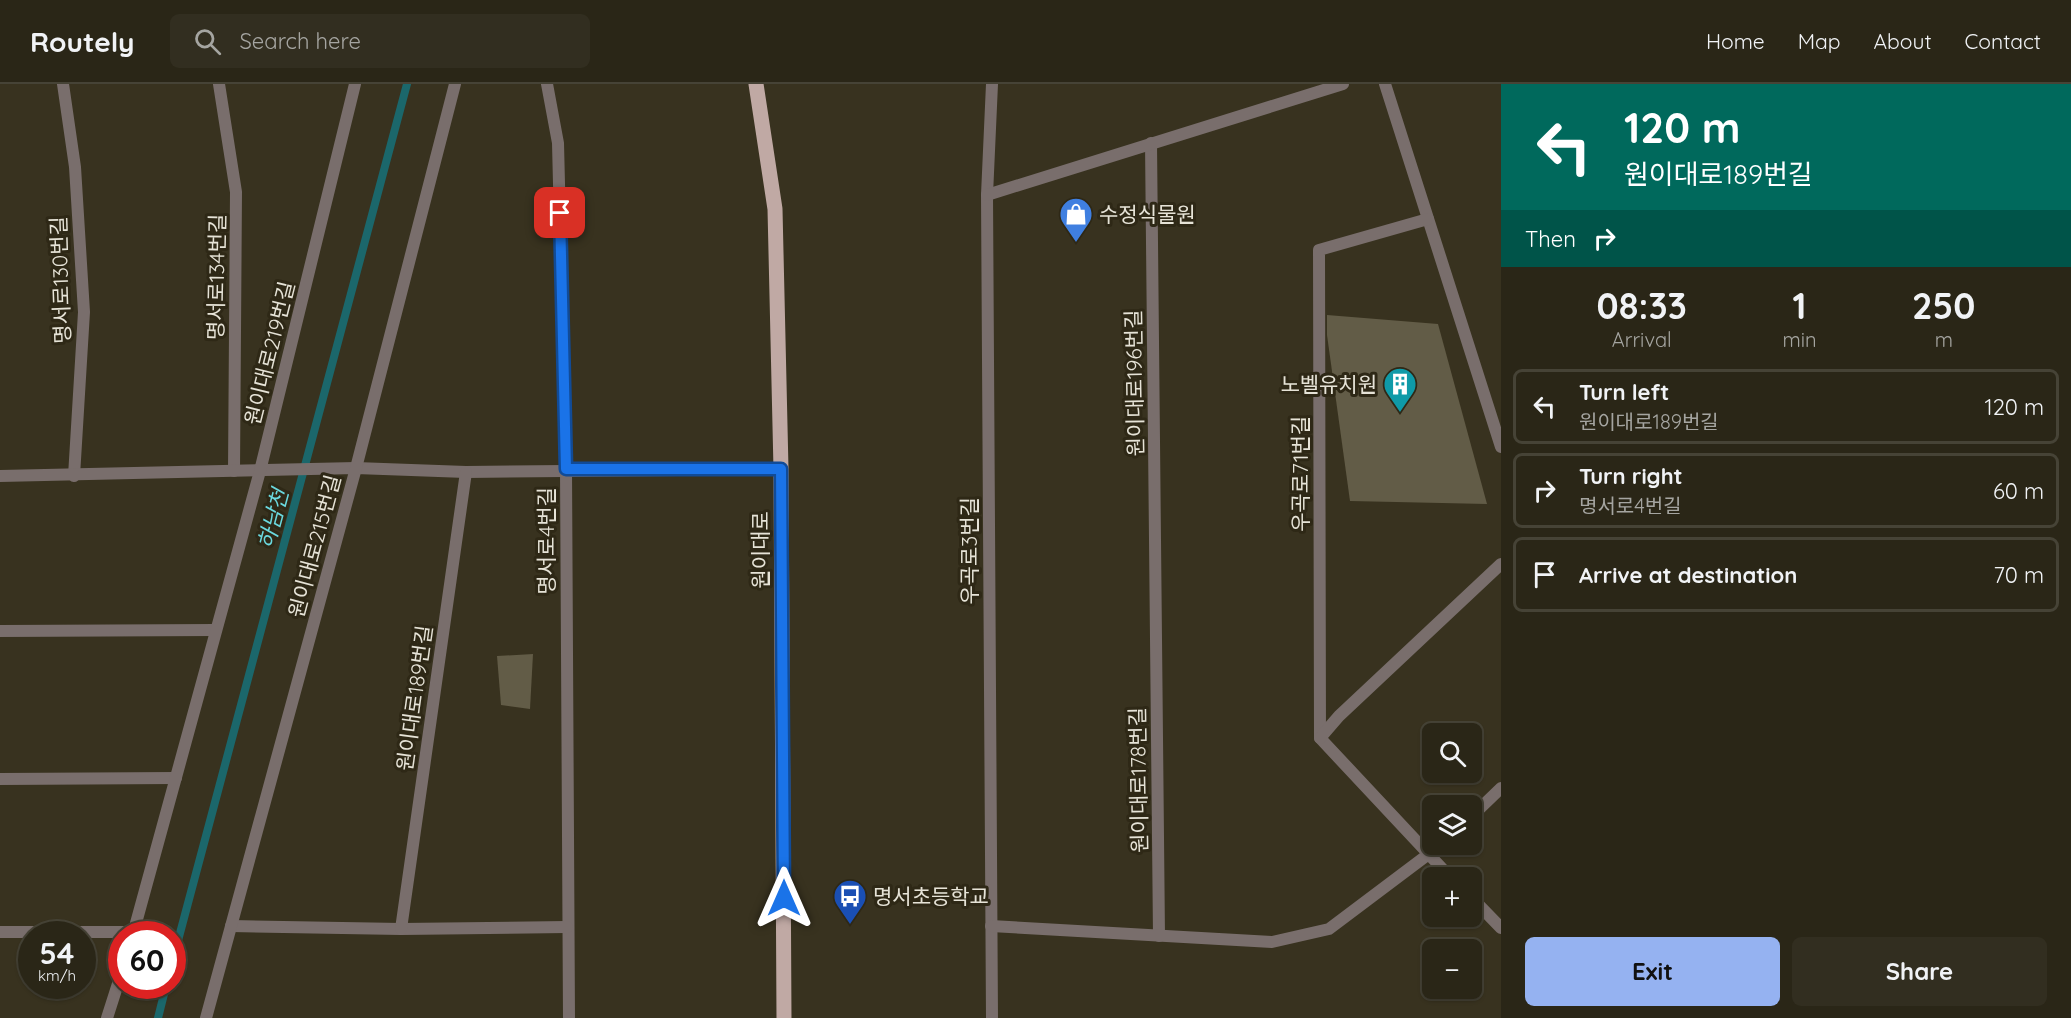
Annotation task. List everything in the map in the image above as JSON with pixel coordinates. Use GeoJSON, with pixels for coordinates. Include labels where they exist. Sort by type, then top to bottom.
{"type":"FeatureCollection","features":[{"type":"Feature","properties":{"kind":"main road","name":"원이대로"},"geometry":{"type":"LineString","coordinates":[[759,85],[775,209],[781,469],[784,1018]]}},
{"type":"Feature","properties":{"kind":"street","name":"명서로130번길"},"geometry":{"type":"LineString","coordinates":[[63,84],[75,167],[84,312],[74,476]]}},
{"type":"Feature","properties":{"kind":"street","name":"명서로134번길"},"geometry":{"type":"LineString","coordinates":[[219,84],[236,192],[234,471]]}},
{"type":"Feature","properties":{"kind":"street","name":"원이대로219번길"},"geometry":{"type":"LineString","coordinates":[[136,921],[260,471],[355,84]]}},
{"type":"Feature","properties":{"kind":"street","name":"원이대로215번길"},"geometry":{"type":"LineString","coordinates":[[206,1018],[356,468],[455,84]]}},
{"type":"Feature","properties":{"kind":"street","name":"명서로4번길"},"geometry":{"type":"LineString","coordinates":[[547,84],[558,142],[566,469],[569,1018]]}},
{"type":"Feature","properties":{"kind":"street","name":"우곡로3번길"},"geometry":{"type":"LineString","coordinates":[[992,84],[987,195],[992,1018]]}},
{"type":"Feature","properties":{"kind":"street"},"geometry":{"type":"LineString","coordinates":[[987,195],[1343,84]]}},
{"type":"Feature","properties":{"kind":"street"},"geometry":{"type":"LineString","coordinates":[[1385,84],[1501,447]]}},
{"type":"Feature","properties":{"kind":"street","name":"원이대로196번길"},"geometry":{"type":"LineString","coordinates":[[1151,143],[1156,623]]}},
{"type":"Feature","properties":{"kind":"street","name":"우곡로71번길"},"geometry":{"type":"LineString","coordinates":[[1320,738],[1319,250],[1428,219]]}},
{"type":"Feature","properties":{"kind":"street"},"geometry":{"type":"LineString","coordinates":[[0,476],[340,471],[356,468],[466,472],[566,469],[781,469]]}},
{"type":"Feature","properties":{"kind":"street","name":"원이대로189번길"},"geometry":{"type":"LineString","coordinates":[[401,929],[466,472]]}},
{"type":"Feature","properties":{"kind":"street"},"geometry":{"type":"LineString","coordinates":[[1440,867],[1320,738],[1339,716],[1501,564]]}},
{"type":"Feature","properties":{"kind":"street","name":"원이대로178번길"},"geometry":{"type":"LineString","coordinates":[[1156,623],[1159,936]]}},
{"type":"Feature","properties":{"kind":"street"},"geometry":{"type":"LineString","coordinates":[[0,631],[216,630]]}},
{"type":"Feature","properties":{"kind":"street"},"geometry":{"type":"LineString","coordinates":[[0,779],[176,778]]}},
{"type":"Feature","properties":{"kind":"street"},"geometry":{"type":"LineString","coordinates":[[1482,806],[1501,788]]}},
{"type":"Feature","properties":{"kind":"street"},"geometry":{"type":"LineString","coordinates":[[991,926],[1272,942],[1329,929],[1430,856]]}},
{"type":"Feature","properties":{"kind":"street"},"geometry":{"type":"LineString","coordinates":[[1482,908],[1501,928]]}},
{"type":"Feature","properties":{"kind":"street"},"geometry":{"type":"LineString","coordinates":[[231,926],[401,929],[567,927]]}},
{"type":"Feature","properties":{"kind":"street","name":"원이대로219번길"},"geometry":{"type":"LineString","coordinates":[[0,932],[108,933]]}},
{"type":"Feature","properties":{"kind":"street"},"geometry":{"type":"LineString","coordinates":[[107,1018],[113,999]]}},
{"type":"Feature","properties":{"kind":"building","name":"노벨유치원"},"geometry":{"type":"Polygon","coordinates":[[[1327,315],[1438,324],[1487,504],[1350,501],[1327,335],[1327,315]]]}},
{"type":"Feature","properties":{"kind":"building"},"geometry":{"type":"Polygon","coordinates":[[[533,654],[530,709],[501,705],[497,656],[533,654]]]}},
{"type":"Feature","properties":{"kind":"waterway","name":"하남천"},"geometry":{"type":"LineString","coordinates":[[183,921],[407,84]]}},
{"type":"Feature","properties":{"kind":"waterway","name":"하남천"},"geometry":{"type":"LineString","coordinates":[[158,1018],[163,999]]}},
{"type":"Feature","properties":{"kind":"place","name":"수정식물원"},"geometry":{"type":"Point","coordinates":[1076,243]}},
{"type":"Feature","properties":{"kind":"place","name":"노벨유치원"},"geometry":{"type":"Point","coordinates":[1400,413]}},
{"type":"Feature","properties":{"kind":"place","name":"명서초등학교"},"geometry":{"type":"Point","coordinates":[850,925]}},
{"type":"Feature","properties":{"kind":"route"},"geometry":{"type":"LineString","coordinates":[[560,213],[566,469],[781,469],[784,898]]}}]}
